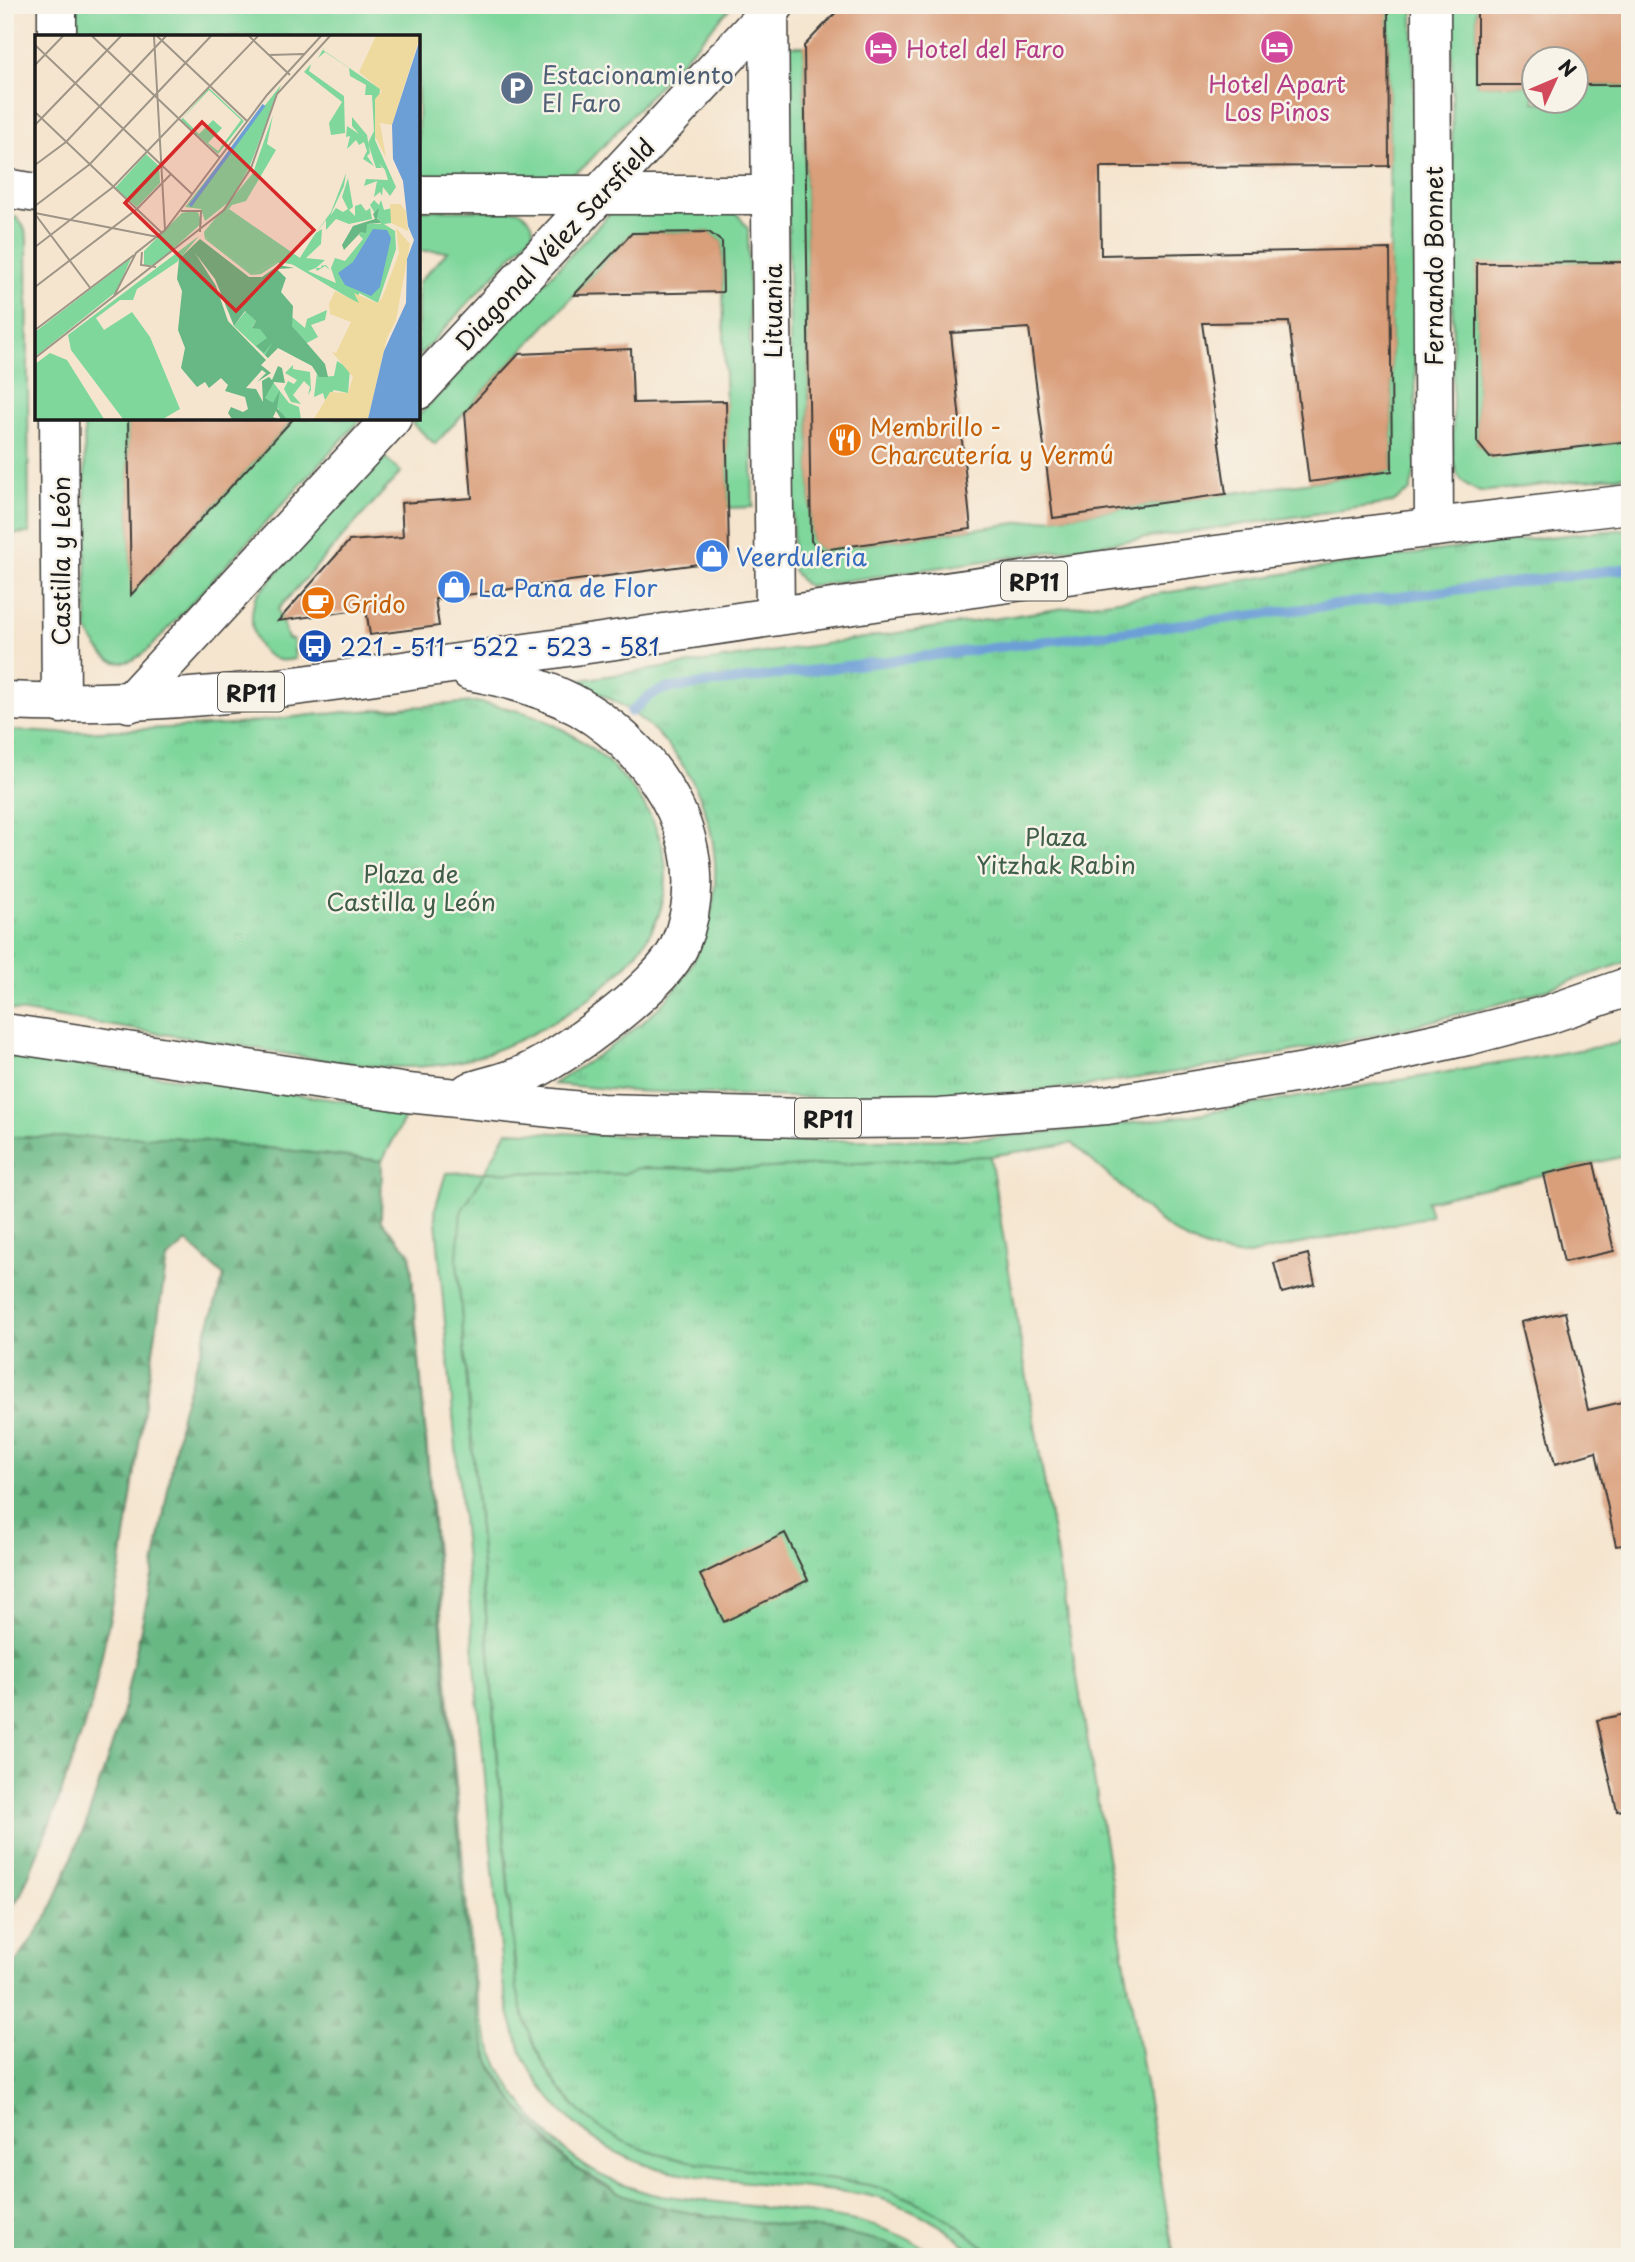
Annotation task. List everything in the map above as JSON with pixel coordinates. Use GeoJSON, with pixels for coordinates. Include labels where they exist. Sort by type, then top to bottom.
{"type":"FeatureCollection","features":[{"type":"Feature","properties":{"kind":"main road"},"geometry":{"type":"LineString","coordinates":[[57,5],[57,35]]}},
{"type":"Feature","properties":{"kind":"main road","name":"Fernando Bonnet"},"geometry":{"type":"LineString","coordinates":[[1431,5],[1434,527]]}},
{"type":"Feature","properties":{"kind":"main road","name":"Diagonal Vélez Sarsfield"},"geometry":{"type":"LineString","coordinates":[[420,388],[771,7]]}},
{"type":"Feature","properties":{"kind":"main road","name":"Lituania"},"geometry":{"type":"LineString","coordinates":[[771,7],[775,616]]}},
{"type":"Feature","properties":{"kind":"main road"},"geometry":{"type":"LineString","coordinates":[[5,188],[35,192]]}},
{"type":"Feature","properties":{"kind":"main road"},"geometry":{"type":"LineString","coordinates":[[420,195],[771,195]]}},
{"type":"Feature","properties":{"kind":"main road","name":"Castilla y León"},"geometry":{"type":"LineString","coordinates":[[59,420],[61,704]]}},
{"type":"Feature","properties":{"kind":"main road"},"geometry":{"type":"LineString","coordinates":[[129,703],[390,420]]}},
{"type":"Feature","properties":{"kind":"main road","name":"RP11"},"geometry":{"type":"LineString","coordinates":[[5,701],[129,703],[281,690],[775,616],[1434,527],[1630,504]]}},
{"type":"Feature","properties":{"kind":"main road"},"geometry":{"type":"LineString","coordinates":[[439,666],[518,680],[580,708],[613,730],[663,784],[679,816],[688,844],[692,880],[690,912],[678,949],[655,979],[562,1055],[523,1075],[453,1097]]}},
{"type":"Feature","properties":{"kind":"main road","name":"RP11"},"geometry":{"type":"LineString","coordinates":[[11,1034],[394,1091],[601,1113],[847,1119],[939,1118],[1107,1105],[1305,1072],[1547,1015],[1630,986]]}},
{"type":"Feature","properties":{"kind":"green space","name":"Estacionamiento El Faro"},"geometry":{"type":"Polygon","coordinates":[[[64,5],[733,5],[585,166],[568,177],[420,178],[420,35],[64,35],[64,5]]]}},
{"type":"Feature","properties":{"kind":"green space"},"geometry":{"type":"Polygon","coordinates":[[[1388,5],[1413,5],[1416,467],[1410,491],[1392,503],[809,586],[803,583],[793,570],[786,46],[804,46],[811,540],[822,550],[1392,471],[1388,5]]]}},
{"type":"Feature","properties":{"kind":"green space"},"geometry":{"type":"Polygon","coordinates":[[[1452,5],[1477,5],[1477,85],[1520,85],[1520,116],[1590,116],[1590,85],[1630,85],[1630,262],[1477,264],[1477,442],[1490,457],[1630,441],[1630,475],[1480,492],[1465,484],[1456,472],[1453,460],[1452,5]]]}},
{"type":"Feature","properties":{"kind":"green space"},"geometry":{"type":"Polygon","coordinates":[[[420,210],[518,210],[530,219],[533,233],[420,355],[420,281],[448,251],[420,251],[420,210]]]}},
{"type":"Feature","properties":{"kind":"green space"},"geometry":{"type":"Polygon","coordinates":[[[613,210],[736,212],[748,229],[753,507],[728,508],[722,242],[709,232],[632,233],[435,444],[412,423],[420,420],[420,414],[613,210]]]}},
{"type":"Feature","properties":{"kind":"green space"},"geometry":{"type":"Polygon","coordinates":[[[5,214],[20,222],[27,238],[29,533],[5,534],[7,463],[5,214]]]}},
{"type":"Feature","properties":{"kind":"green space"},"geometry":{"type":"Polygon","coordinates":[[[84,420],[128,420],[131,573],[144,581],[292,420],[360,420],[141,655],[122,663],[114,662],[100,651],[87,629],[84,420]]]}},
{"type":"Feature","properties":{"kind":"green space"},"geometry":{"type":"Polygon","coordinates":[[[382,455],[401,472],[278,609],[288,639],[293,639],[295,659],[280,660],[269,656],[257,641],[252,623],[257,595],[382,455]]]}},
{"type":"Feature","properties":{"kind":"green space","name":"Plaza Yitzhak Rabin"},"geometry":{"type":"Polygon","coordinates":[[[1630,529],[1630,961],[1514,1000],[1372,1036],[1221,1065],[1085,1086],[960,1098],[870,1100],[630,1091],[553,1084],[624,1037],[672,993],[699,949],[710,919],[715,888],[715,857],[710,826],[700,796],[685,768],[645,722],[611,699],[573,681],[1377,560],[1503,542],[1630,529]]]}},
{"type":"Feature","properties":{"kind":"green space","name":"Plaza de Castilla y León"},"geometry":{"type":"Polygon","coordinates":[[[476,702],[534,716],[578,739],[625,779],[657,830],[665,859],[665,889],[657,919],[643,944],[624,967],[574,1009],[517,1041],[488,1053],[435,1065],[381,1067],[5,1009],[5,730],[58,733],[229,725],[311,715],[476,702]]]}},
{"type":"Feature","properties":{"kind":"green space"},"geometry":{"type":"Polygon","coordinates":[[[1630,1036],[1630,1155],[1427,1201],[1431,1216],[1244,1256],[1218,1252],[1190,1242],[1165,1226],[1072,1143],[990,1156],[753,1169],[639,1168],[623,1174],[485,1172],[507,1131],[768,1141],[974,1139],[1094,1128],[1192,1115],[1615,1044],[1630,1036]]]}},
{"type":"Feature","properties":{"kind":"green space"},"geometry":{"type":"Polygon","coordinates":[[[5,1055],[409,1110],[382,1161],[172,1137],[5,1137],[5,1055]]]}},
{"type":"Feature","properties":{"kind":"green space"},"geometry":{"type":"Polygon","coordinates":[[[5,1137],[172,1137],[382,1161],[381,1221],[410,1253],[468,1956],[481,2035],[493,2069],[515,2103],[560,2156],[595,2181],[621,2194],[705,2216],[874,2239],[915,2257],[5,2257],[5,1978],[49,1914],[85,1826],[121,1719],[153,1573],[182,1410],[224,1276],[187,1242],[167,1259],[120,1570],[91,1706],[55,1811],[21,1894],[5,1918],[5,1137]]]}},
{"type":"Feature","properties":{"kind":"green space"},"geometry":{"type":"Polygon","coordinates":[[[990,1156],[1174,2257],[994,2257],[966,2232],[937,2212],[906,2197],[870,2185],[685,2160],[660,2155],[621,2140],[598,2126],[560,2089],[534,2043],[517,1989],[457,1259],[461,1212],[485,1172],[623,1174],[638,1168],[753,1169],[990,1156]]]}},
{"type":"Feature","properties":{"kind":"green space"},"geometry":{"type":"Polygon","coordinates":[[[485,1172],[462,1212],[457,1259],[514,1962],[524,2014],[541,2059],[553,2080],[569,2099],[610,2132],[638,2147],[683,2159],[870,2185],[906,2197],[937,2212],[966,2232],[994,2257],[977,2257],[940,2226],[912,2210],[882,2199],[854,2193],[696,2176],[636,2161],[597,2141],[579,2127],[548,2096],[525,2059],[512,2022],[503,1983],[435,1209],[446,1173],[485,1172]]]}},
{"type":"Feature","properties":{"kind":"green space"},"geometry":{"type":"Polygon","coordinates":[[[410,1253],[471,1955],[483,2023],[498,2063],[520,2101],[549,2136],[583,2164],[606,2178],[651,2194],[818,2214],[860,2222],[900,2235],[938,2257],[915,2257],[910,2252],[839,2232],[657,2207],[623,2195],[570,2164],[516,2105],[490,2062],[479,2024],[468,1956],[410,1253]]]}},
{"type":"Feature","properties":{"kind":"building"},"geometry":{"type":"Polygon","coordinates":[[[843,5],[1388,5],[1389,166],[1100,167],[1101,255],[1390,249],[1392,471],[1309,482],[1289,322],[1202,323],[1226,494],[1053,518],[1029,328],[951,333],[971,529],[822,550],[811,541],[804,46],[843,5]]]}},
{"type":"Feature","properties":{"kind":"building"},"geometry":{"type":"Polygon","coordinates":[[[1477,5],[1630,5],[1630,85],[1590,85],[1590,46],[1520,46],[1520,85],[1477,85],[1477,5]]]}},
{"type":"Feature","properties":{"kind":"building"},"geometry":{"type":"Polygon","coordinates":[[[709,232],[722,242],[723,292],[574,295],[632,233],[709,232]]]}},
{"type":"Feature","properties":{"kind":"building"},"geometry":{"type":"Polygon","coordinates":[[[1630,262],[1630,441],[1490,458],[1477,442],[1477,263],[1630,262]]]}},
{"type":"Feature","properties":{"kind":"building"},"geometry":{"type":"Polygon","coordinates":[[[631,349],[633,403],[726,401],[729,554],[721,561],[435,599],[439,626],[370,635],[366,609],[278,621],[349,541],[403,537],[401,503],[472,498],[465,412],[519,354],[631,349]]]}},
{"type":"Feature","properties":{"kind":"building"},"geometry":{"type":"Polygon","coordinates":[[[128,420],[292,420],[131,595],[128,420]]]}},
{"type":"Feature","properties":{"kind":"building"},"geometry":{"type":"Polygon","coordinates":[[[1594,1163],[1614,1251],[1564,1262],[1544,1174],[1594,1163]]]}},
{"type":"Feature","properties":{"kind":"building"},"geometry":{"type":"Polygon","coordinates":[[[1308,1254],[1315,1284],[1282,1293],[1274,1263],[1308,1254]]]}},
{"type":"Feature","properties":{"kind":"building"},"geometry":{"type":"Polygon","coordinates":[[[1565,1312],[1588,1410],[1630,1400],[1630,1544],[1616,1546],[1596,1452],[1555,1464],[1521,1322],[1565,1312]]]}},
{"type":"Feature","properties":{"kind":"building"},"geometry":{"type":"Polygon","coordinates":[[[785,1533],[808,1580],[724,1622],[700,1575],[785,1533]]]}},
{"type":"Feature","properties":{"kind":"building"},"geometry":{"type":"Polygon","coordinates":[[[1630,1713],[1630,1809],[1617,1811],[1597,1720],[1630,1713]]]}},
{"type":"Feature","properties":{"kind":"waterway"},"geometry":{"type":"LineString","coordinates":[[631,712],[649,696],[664,689],[1630,568]]}},
{"type":"Feature","properties":{"kind":"place","name":"Hotel Apart Los Pinos"},"geometry":{"type":"Point","coordinates":[1277,47]}},
{"type":"Feature","properties":{"kind":"place","name":"Hotel del Faro"},"geometry":{"type":"Point","coordinates":[881,48]}},
{"type":"Feature","properties":{"kind":"place","name":"Estacionamiento El Faro"},"geometry":{"type":"Point","coordinates":[517,88]}},
{"type":"Feature","properties":{"kind":"place","name":"Membrillo - Charcutería y Vermú"},"geometry":{"type":"Point","coordinates":[845,440]}},
{"type":"Feature","properties":{"kind":"place","name":"Veerduleria"},"geometry":{"type":"Point","coordinates":[712,556]}},
{"type":"Feature","properties":{"kind":"place","name":"La Pana de Flor"},"geometry":{"type":"Point","coordinates":[454,587]}},
{"type":"Feature","properties":{"kind":"place","name":"Grido"},"geometry":{"type":"Point","coordinates":[318,603]}},
{"type":"Feature","properties":{"kind":"place","name":"221 - 511 - 522 - 523 - 581"},"geometry":{"type":"Point","coordinates":[315,646]}}]}
